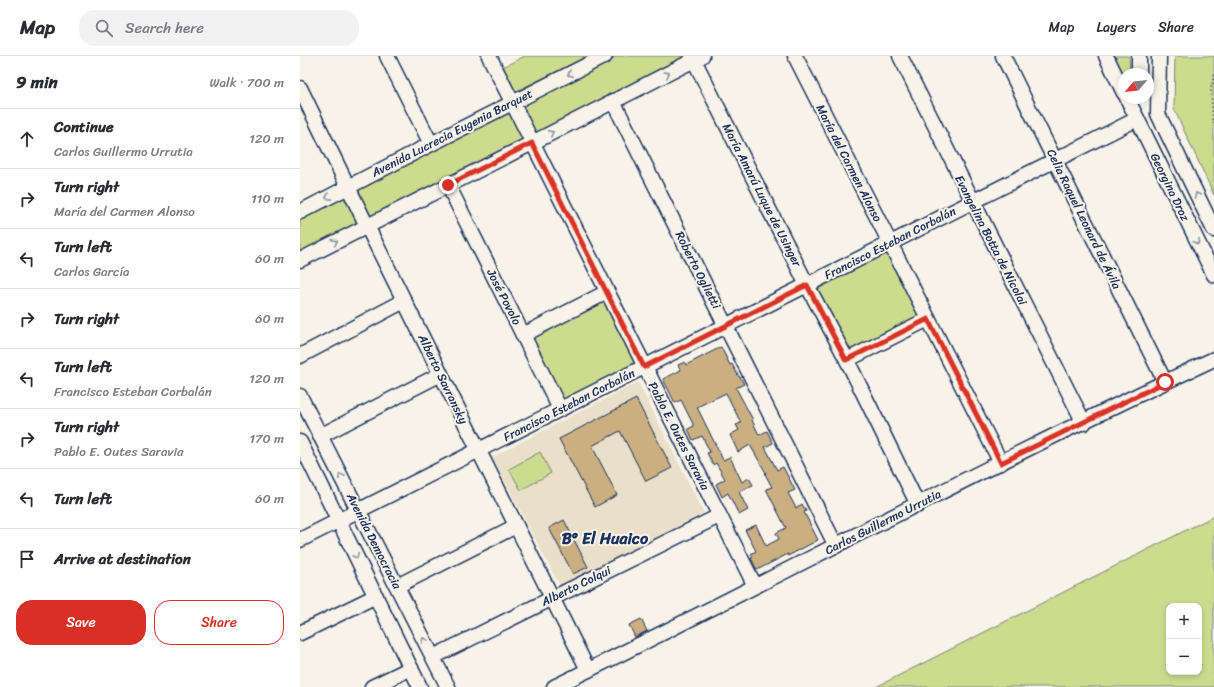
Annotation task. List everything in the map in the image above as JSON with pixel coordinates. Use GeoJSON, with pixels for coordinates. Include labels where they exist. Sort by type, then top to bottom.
{"type":"FeatureCollection","features":[{"type":"Feature","properties":{"kind":"street"},"geometry":{"type":"LineString","coordinates":[[387,56],[431,144]]}},
{"type":"Feature","properties":{"kind":"street","name":"Pablo E. Outes Saravia"},"geometry":{"type":"LineString","coordinates":[[489,56],[754,586]]}},
{"type":"Feature","properties":{"kind":"street","name":"María del Carmen Alonso"},"geometry":{"type":"LineString","coordinates":[[795,56],[1001,463]]}},
{"type":"Feature","properties":{"kind":"street","name":"Evangelina Botta de Nicolai"},"geometry":{"type":"LineString","coordinates":[[900,56],[1084,423]]}},
{"type":"Feature","properties":{"kind":"street","name":"Celia Raquel Leonard de Ávila"},"geometry":{"type":"LineString","coordinates":[[1002,56],[1165,382]]}},
{"type":"Feature","properties":{"kind":"street"},"geometry":{"type":"LineString","coordinates":[[1106,56],[1118,80]]}},
{"type":"Feature","properties":{"kind":"street"},"geometry":{"type":"LineString","coordinates":[[1138,68],[1139,56]]}},
{"type":"Feature","properties":{"kind":"street","name":"Georgina Droz"},"geometry":{"type":"LineString","coordinates":[[1159,56],[1158,114],[1214,230]]}},
{"type":"Feature","properties":{"kind":"street","name":"Avenida Lucrecia Eugenia Barquet"},"geometry":{"type":"LineString","coordinates":[[300,212],[598,57]]}},
{"type":"Feature","properties":{"kind":"street"},"geometry":{"type":"LineString","coordinates":[[300,260],[613,102],[696,57]]}},
{"type":"Feature","properties":{"kind":"street","name":"María Amarú Luque de Usinger"},"geometry":{"type":"LineString","coordinates":[[696,57],[807,285],[918,505]]}},
{"type":"Feature","properties":{"kind":"street","name":"Alberto Savransky"},"geometry":{"type":"LineString","coordinates":[[300,88],[404,301],[588,670]]}},
{"type":"Feature","properties":{"kind":"street","name":"Roberto Oglietti"},"geometry":{"type":"LineString","coordinates":[[613,102],[836,546]]}},
{"type":"Feature","properties":{"kind":"street","name":"Georgina Droz"},"geometry":{"type":"LineString","coordinates":[[1130,104],[1214,276]]}},
{"type":"Feature","properties":{"kind":"street"},"geometry":{"type":"LineString","coordinates":[[1137,119],[1138,104]]}},
{"type":"Feature","properties":{"kind":"street","name":"Francisco Esteban Corbalán"},"geometry":{"type":"LineString","coordinates":[[300,540],[1137,119]]}},
{"type":"Feature","properties":{"kind":"street","name":"José Povolo"},"geometry":{"type":"LineString","coordinates":[[448,185],[560,409]]}},
{"type":"Feature","properties":{"kind":"street"},"geometry":{"type":"LineString","coordinates":[[523,335],[607,292]]}},
{"type":"Feature","properties":{"kind":"street"},"geometry":{"type":"LineString","coordinates":[[300,356],[404,301]]}},
{"type":"Feature","properties":{"kind":"street"},"geometry":{"type":"LineString","coordinates":[[846,360],[928,319]]}},
{"type":"Feature","properties":{"kind":"street","name":"Carlos Guillermo Urrutia"},"geometry":{"type":"LineString","coordinates":[[554,687],[1001,463],[1214,359]]}},
{"type":"Feature","properties":{"kind":"street"},"geometry":{"type":"LineString","coordinates":[[320,436],[441,374]]}},
{"type":"Feature","properties":{"kind":"street","name":"Avenida Democracia"},"geometry":{"type":"LineString","coordinates":[[300,396],[448,687]]}},
{"type":"Feature","properties":{"kind":"street","name":"Avenida Democracia"},"geometry":{"type":"LineString","coordinates":[[301,445],[420,687]]}},
{"type":"Feature","properties":{"kind":"street","name":"Alberto Colqui"},"geometry":{"type":"LineString","coordinates":[[433,657],[719,516]]}},
{"type":"Feature","properties":{"kind":"street"},"geometry":{"type":"LineString","coordinates":[[397,586],[516,526]]}},
{"type":"Feature","properties":{"kind":"street"},"geometry":{"type":"LineString","coordinates":[[300,633],[376,596]]}},
{"type":"Feature","properties":{"kind":"street"},"geometry":{"type":"LineString","coordinates":[[372,687],[411,668]]}},
{"type":"Feature","properties":{"kind":"path"},"geometry":{"type":"LineString","coordinates":[[1214,75],[1211,89],[1214,126]]}},
{"type":"Feature","properties":{"kind":"shaded area"},"geometry":{"type":"Polygon","coordinates":[[[638,382],[704,513],[560,586],[492,457],[638,382]]]}},
{"type":"Feature","properties":{"kind":"green space"},"geometry":{"type":"Polygon","coordinates":[[[525,56],[583,56],[584,58],[515,92],[503,67],[525,56]]]}},
{"type":"Feature","properties":{"kind":"green space"},"geometry":{"type":"Polygon","coordinates":[[[618,56],[684,56],[682,62],[541,133],[534,132],[522,110],[526,101],[618,56]]]}},
{"type":"Feature","properties":{"kind":"green space"},"geometry":{"type":"Polygon","coordinates":[[[1110,56],[1129,56],[1130,68],[1118,68],[1118,73],[1110,56]]]}},
{"type":"Feature","properties":{"kind":"green space"},"geometry":{"type":"Polygon","coordinates":[[[1175,56],[1214,56],[1214,195],[1174,109],[1175,56]]]}},
{"type":"Feature","properties":{"kind":"green space"},"geometry":{"type":"Polygon","coordinates":[[[509,112],[524,140],[300,252],[300,218],[509,112]]]}},
{"type":"Feature","properties":{"kind":"green space"},"geometry":{"type":"Polygon","coordinates":[[[887,252],[920,316],[847,354],[814,291],[887,252]]]}},
{"type":"Feature","properties":{"kind":"green space"},"geometry":{"type":"Polygon","coordinates":[[[607,292],[644,367],[560,409],[523,335],[607,292]]]}},
{"type":"Feature","properties":{"kind":"green space"},"geometry":{"type":"Polygon","coordinates":[[[540,452],[551,473],[521,490],[509,469],[540,452]]]}},
{"type":"Feature","properties":{"kind":"green space"},"geometry":{"type":"Polygon","coordinates":[[[1214,516],[1214,687],[876,687],[1214,516]]]}},
{"type":"Feature","properties":{"kind":"building"},"geometry":{"type":"Polygon","coordinates":[[[721,347],[730,365],[732,364],[744,384],[736,388],[753,420],[759,435],[767,431],[773,443],[765,447],[777,470],[783,467],[795,490],[788,493],[796,508],[802,504],[806,511],[804,512],[818,540],[757,570],[751,558],[753,557],[751,554],[756,551],[745,530],[756,525],[766,546],[779,539],[776,533],[786,528],[766,489],[772,487],[765,474],[766,473],[750,445],[738,452],[730,435],[739,430],[736,425],[741,423],[726,393],[697,407],[723,460],[730,457],[742,482],[749,478],[753,485],[739,492],[748,510],[739,515],[728,493],[722,497],[716,484],[725,479],[716,463],[713,465],[707,453],[710,452],[702,436],[693,440],[688,429],[694,426],[681,400],[675,403],[663,379],[681,370],[678,365],[685,362],[686,365],[721,347]]]}},
{"type":"Feature","properties":{"kind":"building"},"geometry":{"type":"Polygon","coordinates":[[[636,399],[672,468],[646,481],[620,431],[592,446],[617,495],[595,507],[559,439],[636,399]]]}},
{"type":"Feature","properties":{"kind":"building"},"geometry":{"type":"Polygon","coordinates":[[[564,520],[588,567],[573,574],[549,528],[564,520]]]}},
{"type":"Feature","properties":{"kind":"building"},"geometry":{"type":"Polygon","coordinates":[[[641,619],[647,631],[635,637],[629,625],[641,619]]]}},
{"type":"Feature","properties":{"kind":"district","name":"Bº El Huaico"},"geometry":{"type":"Point","coordinates":[605,538]}},
{"type":"Feature","properties":{"kind":"route"},"geometry":{"type":"LineString","coordinates":[[448,185],[532,143],[644,367],[807,285],[846,360],[928,319],[1001,463],[1165,382]]}}]}
